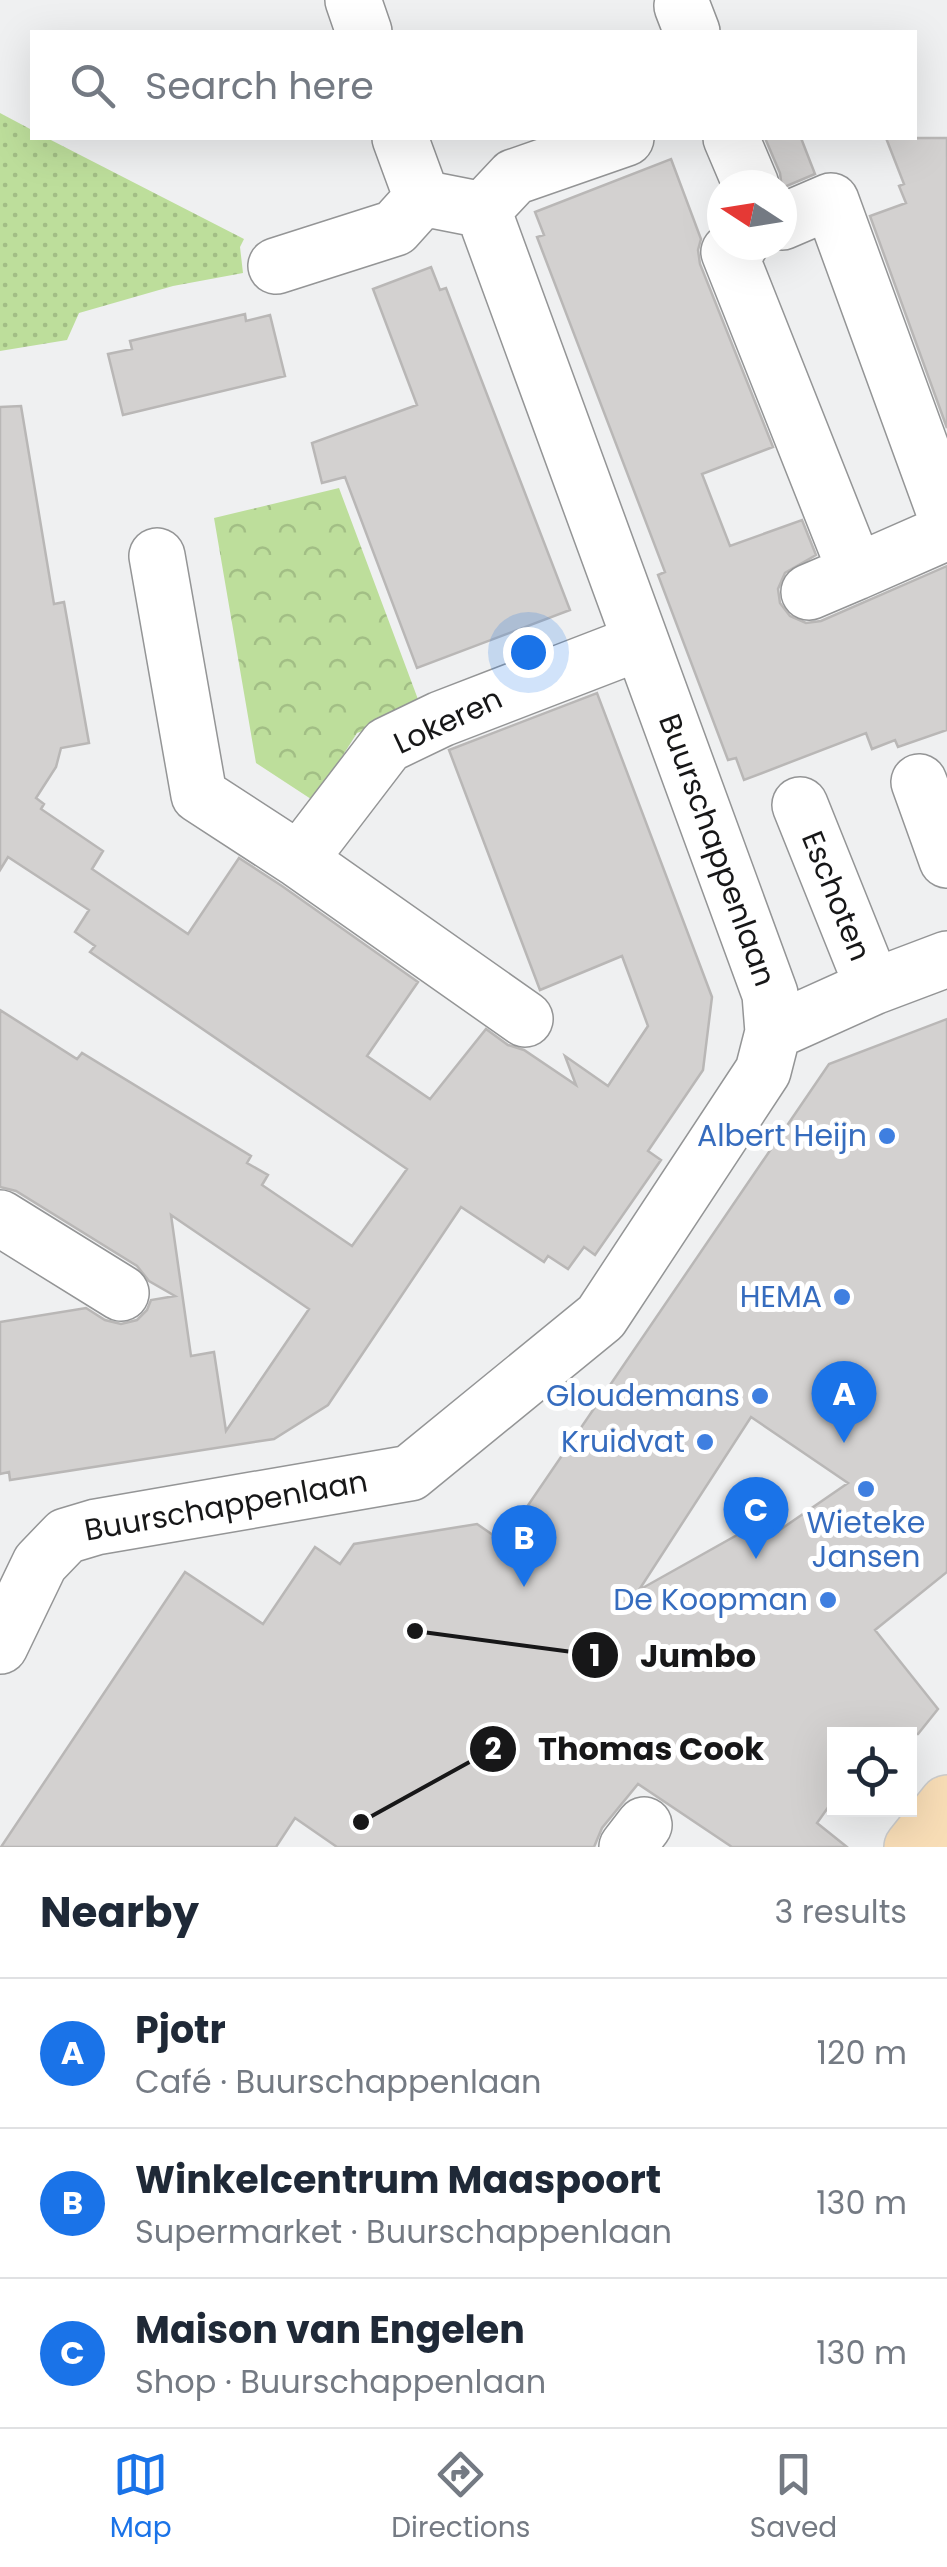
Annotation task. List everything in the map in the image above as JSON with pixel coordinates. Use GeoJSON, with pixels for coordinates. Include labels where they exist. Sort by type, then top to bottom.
{"type":"FeatureCollection","features":[{"type":"Feature","properties":{"kind":"main road"},"geometry":{"type":"LineString","coordinates":[[912,1847],[947,1803]]}},
{"type":"Feature","properties":{"kind":"street"},"geometry":{"type":"LineString","coordinates":[[353,0],[363,30]]}},
{"type":"Feature","properties":{"kind":"street"},"geometry":{"type":"LineString","coordinates":[[401,140],[422,198]]}},
{"type":"Feature","properties":{"kind":"street"},"geometry":{"type":"LineString","coordinates":[[422,198],[483,210],[514,177],[620,140]]}},
{"type":"Feature","properties":{"kind":"street"},"geometry":{"type":"LineString","coordinates":[[733,140],[744,170]]}},
{"type":"Feature","properties":{"kind":"street"},"geometry":{"type":"LineString","coordinates":[[276,266],[395,228],[422,198]]}},
{"type":"Feature","properties":{"kind":"street"},"geometry":{"type":"LineString","coordinates":[[797,216],[831,201],[947,520]]}},
{"type":"Feature","properties":{"kind":"street","name":"Buurschappenlaan"},"geometry":{"type":"LineString","coordinates":[[0,1646],[20,1554],[96,1527],[410,1473],[601,1317],[763,1071],[773,1032],[770,994],[483,210]]}},
{"type":"Feature","properties":{"kind":"street"},"geometry":{"type":"LineString","coordinates":[[731,260],[832,582],[947,532]]}},
{"type":"Feature","properties":{"kind":"street"},"geometry":{"type":"LineString","coordinates":[[157,556],[199,795],[299,860],[525,1019]]}},
{"type":"Feature","properties":{"kind":"street","name":"Lokeren"},"geometry":{"type":"LineString","coordinates":[[299,860],[387,745],[441,719],[641,642]]}},
{"type":"Feature","properties":{"kind":"street"},"geometry":{"type":"LineString","coordinates":[[920,782],[947,860]]}},
{"type":"Feature","properties":{"kind":"street","name":"Eschoten"},"geometry":{"type":"LineString","coordinates":[[800,805],[873,987]]}},
{"type":"Feature","properties":{"kind":"street","name":"Eschoten"},"geometry":{"type":"LineString","coordinates":[[773,1032],[947,958]]}},
{"type":"Feature","properties":{"kind":"street"},"geometry":{"type":"LineString","coordinates":[[0,1218],[121,1292]]}},
{"type":"Feature","properties":{"kind":"green space"},"geometry":{"type":"Polygon","coordinates":[[[0,113],[30,129],[30,140],[51,140],[244,239],[240,247],[243,273],[173,286],[79,313],[67,340],[0,351],[0,113]]]}},
{"type":"Feature","properties":{"kind":"green space"},"geometry":{"type":"Polygon","coordinates":[[[339,488],[422,710],[357,733],[314,801],[256,763],[214,518],[339,488]]]}},
{"type":"Feature","properties":{"kind":"building"},"geometry":{"type":"Polygon","coordinates":[[[947,138],[947,428],[870,216],[906,203],[899,186],[904,184],[887,140],[947,138]]]}},
{"type":"Feature","properties":{"kind":"building"},"geometry":{"type":"Polygon","coordinates":[[[766,140],[802,140],[815,174],[797,182],[797,170],[779,170],[766,140]]]}},
{"type":"Feature","properties":{"kind":"building"},"geometry":{"type":"Polygon","coordinates":[[[671,159],[701,239],[700,264],[773,447],[702,474],[730,546],[802,520],[816,555],[785,573],[778,589],[780,603],[790,616],[806,623],[821,621],[947,566],[947,730],[898,747],[895,740],[872,749],[866,733],[744,780],[736,758],[728,760],[658,575],[665,572],[537,237],[544,235],[535,212],[671,159]]]}},
{"type":"Feature","properties":{"kind":"building"},"geometry":{"type":"Polygon","coordinates":[[[431,267],[440,290],[446,288],[570,610],[417,668],[345,477],[322,483],[312,443],[417,405],[373,289],[431,267]]]}},
{"type":"Feature","properties":{"kind":"building"},"geometry":{"type":"Polygon","coordinates":[[[245,314],[246,321],[270,315],[285,376],[123,415],[108,354],[132,349],[130,341],[245,314]]]}},
{"type":"Feature","properties":{"kind":"building"},"geometry":{"type":"Polygon","coordinates":[[[21,406],[54,604],[64,602],[89,743],[61,748],[56,767],[36,798],[44,804],[41,809],[103,851],[92,869],[188,934],[239,858],[282,886],[418,982],[367,1056],[430,1099],[486,1029],[576,1085],[565,1056],[608,1086],[648,1026],[622,956],[540,990],[449,750],[597,693],[712,997],[703,1070],[648,1151],[661,1160],[595,1255],[584,1247],[568,1269],[548,1256],[544,1262],[461,1207],[328,1405],[274,1439],[10,1480],[9,1472],[0,1474],[0,1322],[86,1308],[105,1320],[121,1324],[137,1320],[151,1300],[175,1296],[149,1281],[137,1266],[16,1191],[0,1187],[0,1010],[77,1059],[82,1053],[251,1156],[247,1163],[268,1175],[262,1185],[352,1246],[407,1169],[90,952],[95,946],[75,932],[89,910],[8,857],[0,870],[0,407],[21,406]],[[171,1215],[191,1356],[214,1352],[226,1431],[309,1309],[171,1215]]]}},
{"type":"Feature","properties":{"kind":"building"},"geometry":{"type":"Polygon","coordinates":[[[947,1019],[947,1572],[875,1630],[938,1709],[918,1734],[917,1727],[827,1727],[827,1809],[817,1823],[847,1847],[732,1847],[638,1784],[602,1828],[594,1847],[337,1847],[295,1818],[276,1847],[1,1847],[185,1572],[263,1624],[315,1547],[340,1564],[354,1544],[477,1524],[503,1542],[829,1064],[947,1019]],[[751,1417],[639,1590],[755,1525],[771,1536],[848,1483],[751,1417]]]}},
{"type":"Feature","properties":{"kind":"place","name":"Albert Heijn"},"geometry":{"type":"Point","coordinates":[887,1136]}},
{"type":"Feature","properties":{"kind":"place","name":"HEMA"},"geometry":{"type":"Point","coordinates":[842,1297]}},
{"type":"Feature","properties":{"kind":"place","name":"Gloudemans"},"geometry":{"type":"Point","coordinates":[760,1396]}},
{"type":"Feature","properties":{"kind":"place","name":"Kruidvat"},"geometry":{"type":"Point","coordinates":[705,1442]}},
{"type":"Feature","properties":{"kind":"place","name":"Pjotr"},"geometry":{"type":"Point","coordinates":[844,1443]}},
{"type":"Feature","properties":{"kind":"place","name":"Wieteke Jansen"},"geometry":{"type":"Point","coordinates":[866,1489]}},
{"type":"Feature","properties":{"kind":"place","name":"Maison van Engelen"},"geometry":{"type":"Point","coordinates":[756,1559]}},
{"type":"Feature","properties":{"kind":"place","name":"Winkelcentrum Maaspoort"},"geometry":{"type":"Point","coordinates":[524,1587]}},
{"type":"Feature","properties":{"kind":"place","name":"De Koopman"},"geometry":{"type":"Point","coordinates":[828,1600]}},
{"type":"Feature","properties":{"kind":"place","name":"Jumbo"},"geometry":{"type":"Point","coordinates":[415,1631]}},
{"type":"Feature","properties":{"kind":"place","name":"Thomas Cook"},"geometry":{"type":"Point","coordinates":[361,1822]}}]}
